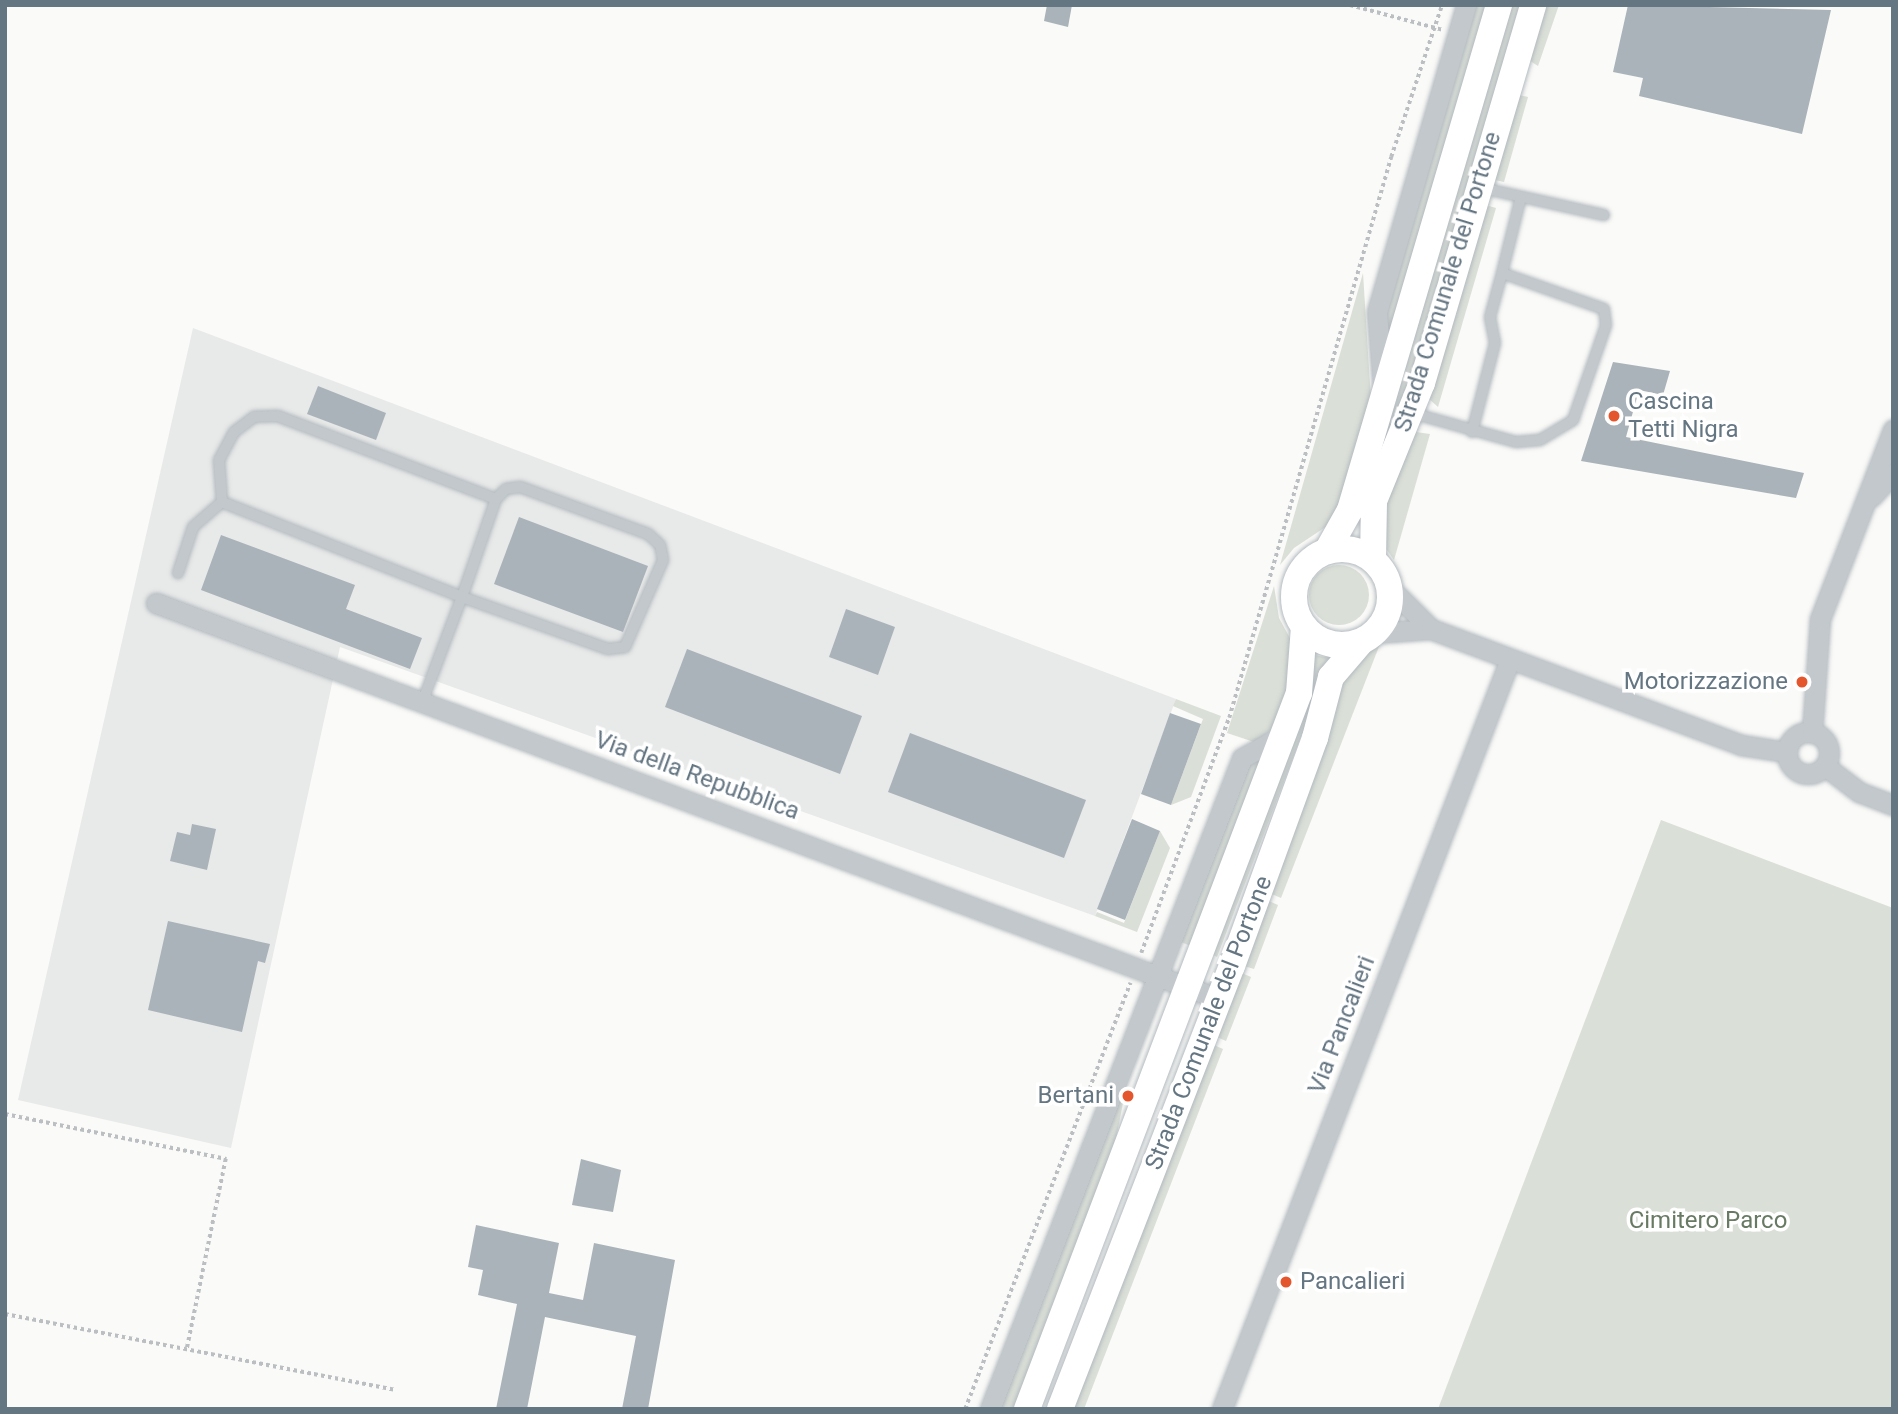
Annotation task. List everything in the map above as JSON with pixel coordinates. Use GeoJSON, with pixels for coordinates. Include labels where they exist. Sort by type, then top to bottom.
{"type":"FeatureCollection","features":[{"type":"Feature","properties":{"kind":"street","name":"Strada Comunale del Portone"},"geometry":{"type":"LineString","coordinates":[[1384,394],[1377,312],[1466,5]]}},
{"type":"Feature","properties":{"kind":"street","name":"Strada Comunale del Portone"},"geometry":{"type":"LineString","coordinates":[[1327,551],[1350,510],[1499,5]]}},
{"type":"Feature","properties":{"kind":"street","name":"Strada Comunale del Portone"},"geometry":{"type":"LineString","coordinates":[[1373,559],[1374,502],[1412,413],[1532,5]]}},
{"type":"Feature","properties":{"kind":"street"},"geometry":{"type":"LineString","coordinates":[[1825,766],[1829,750],[1812,733],[1820,619],[1893,430]]}},
{"type":"Feature","properties":{"kind":"street"},"geometry":{"type":"LineString","coordinates":[[1861,509],[1893,473]]}},
{"type":"Feature","properties":{"kind":"street"},"geometry":{"type":"LineString","coordinates":[[1431,629],[1368,637],[1337,646],[1304,627],[1293,599],[1298,576],[1327,551],[1353,549],[1373,559],[1389,587],[1431,629],[1741,746],[1787,752]]}},
{"type":"Feature","properties":{"kind":"street"},"geometry":{"type":"LineString","coordinates":[[1368,637],[1390,603],[1389,587]]}},
{"type":"Feature","properties":{"kind":"street","name":"Via della Repubblica"},"geometry":{"type":"LineString","coordinates":[[156,603],[423,699],[1144,973],[1219,999]]}},
{"type":"Feature","properties":{"kind":"street","name":"Strada Comunale del Portone"},"geometry":{"type":"LineString","coordinates":[[1027,1409],[1283,736],[1302,676],[1304,627]]}},
{"type":"Feature","properties":{"kind":"street","name":"Strada Comunale del Portone"},"geometry":{"type":"LineString","coordinates":[[1060,1409],[1219,999],[1315,738],[1331,677],[1368,637]]}},
{"type":"Feature","properties":{"kind":"street","name":"Via Pancalieri"},"geometry":{"type":"LineString","coordinates":[[1222,1409],[1510,659]]}},
{"type":"Feature","properties":{"kind":"street"},"geometry":{"type":"LineString","coordinates":[[1812,733],[1796,736],[1787,752],[1790,764],[1803,774],[1825,766]]}},
{"type":"Feature","properties":{"kind":"street"},"geometry":{"type":"LineString","coordinates":[[990,1409],[1144,973],[1242,758],[1283,736]]}},
{"type":"Feature","properties":{"kind":"street"},"geometry":{"type":"LineString","coordinates":[[1825,766],[1859,792],[1893,805]]}},
{"type":"Feature","properties":{"kind":"lane"},"geometry":{"type":"LineString","coordinates":[[1478,187],[1604,215]]}},
{"type":"Feature","properties":{"kind":"lane"},"geometry":{"type":"LineString","coordinates":[[1472,432],[1495,343],[1490,317],[1521,197]]}},
{"type":"Feature","properties":{"kind":"lane"},"geometry":{"type":"LineString","coordinates":[[1412,413],[1472,432],[1516,442],[1559,432],[1573,420],[1606,325],[1604,309],[1595,303],[1502,273]]}},
{"type":"Feature","properties":{"kind":"lane"},"geometry":{"type":"LineString","coordinates":[[222,502],[219,460],[234,432],[254,417],[278,416],[496,499]]}},
{"type":"Feature","properties":{"kind":"lane"},"geometry":{"type":"LineString","coordinates":[[222,502],[462,597],[608,649],[625,647],[663,560],[660,545],[648,534],[520,487],[506,489],[496,499],[462,597],[423,699]]}},
{"type":"Feature","properties":{"kind":"lane"},"geometry":{"type":"LineString","coordinates":[[178,573],[193,527],[222,502]]}},
{"type":"Feature","properties":{"kind":"path"},"geometry":{"type":"LineString","coordinates":[[1350,5],[1434,26],[1455,36]]}},
{"type":"Feature","properties":{"kind":"path"},"geometry":{"type":"LineString","coordinates":[[965,1409],[1144,973],[1228,718],[1441,5]]}},
{"type":"Feature","properties":{"kind":"path"},"geometry":{"type":"LineString","coordinates":[[5,1114],[226,1159],[187,1349]]}},
{"type":"Feature","properties":{"kind":"path"},"geometry":{"type":"LineString","coordinates":[[5,1314],[395,1390]]}},
{"type":"Feature","properties":{"kind":"shaded area"},"geometry":{"type":"Polygon","coordinates":[[[193,328],[1176,699],[1095,916],[340,647],[231,1148],[18,1100],[193,328]]]}},
{"type":"Feature","properties":{"kind":"green space"},"geometry":{"type":"Polygon","coordinates":[[[1473,5],[1489,5],[1385,353],[1381,315],[1473,5]]]}},
{"type":"Feature","properties":{"kind":"green space"},"geometry":{"type":"Polygon","coordinates":[[[1508,5],[1523,5],[1406,404],[1372,475],[1508,5]]]}},
{"type":"Feature","properties":{"kind":"green space"},"geometry":{"type":"Polygon","coordinates":[[[1542,5],[1559,5],[1538,66],[1527,59],[1542,5]]]}},
{"type":"Feature","properties":{"kind":"green space"},"geometry":{"type":"Polygon","coordinates":[[[1519,95],[1528,97],[1504,182],[1495,180],[1519,95]]]}},
{"type":"Feature","properties":{"kind":"green space"},"geometry":{"type":"Polygon","coordinates":[[[1489,206],[1496,208],[1438,407],[1427,397],[1483,209],[1489,206]]]}},
{"type":"Feature","properties":{"kind":"green space"},"geometry":{"type":"Polygon","coordinates":[[[1363,273],[1371,400],[1333,522],[1294,548],[1280,565],[1363,273]]]}},
{"type":"Feature","properties":{"kind":"green space"},"geometry":{"type":"Polygon","coordinates":[[[1416,432],[1430,434],[1394,560],[1382,543],[1380,519],[1416,432]]]}},
{"type":"Feature","properties":{"kind":"green space"},"geometry":{"type":"Polygon","coordinates":[[[1333,565],[1345,565],[1361,573],[1367,583],[1367,607],[1361,617],[1345,625],[1333,625],[1317,617],[1309,601],[1309,589],[1317,573],[1333,565]]]}},
{"type":"Feature","properties":{"kind":"green space"},"geometry":{"type":"Polygon","coordinates":[[[1274,586],[1279,618],[1291,640],[1291,678],[1276,727],[1254,742],[1227,733],[1274,586]]]}},
{"type":"Feature","properties":{"kind":"green space"},"geometry":{"type":"Polygon","coordinates":[[[1380,644],[1281,898],[1267,892],[1337,690],[1356,660],[1380,644]]]}},
{"type":"Feature","properties":{"kind":"green space"},"geometry":{"type":"Polygon","coordinates":[[[1314,655],[1331,658],[1217,957],[1209,953],[1314,655]]]}},
{"type":"Feature","properties":{"kind":"green space"},"geometry":{"type":"Polygon","coordinates":[[[1176,699],[1221,716],[1191,797],[1171,805],[1203,719],[1173,706],[1176,699]]]}},
{"type":"Feature","properties":{"kind":"green space"},"geometry":{"type":"Polygon","coordinates":[[[1266,753],[1191,946],[1178,941],[1243,771],[1266,753]]]}},
{"type":"Feature","properties":{"kind":"green space","name":"Cimitero Parco"},"geometry":{"type":"Polygon","coordinates":[[[1661,820],[1893,908],[1893,1409],[1438,1409],[1661,820]]]}},
{"type":"Feature","properties":{"kind":"green space"},"geometry":{"type":"Polygon","coordinates":[[[1160,831],[1170,848],[1137,932],[1095,916],[1097,912],[1124,923],[1160,831]]]}},
{"type":"Feature","properties":{"kind":"green space"},"geometry":{"type":"Polygon","coordinates":[[[1269,901],[1278,905],[1254,969],[1244,966],[1269,901]]]}},
{"type":"Feature","properties":{"kind":"green space"},"geometry":{"type":"Polygon","coordinates":[[[1237,971],[1251,977],[1226,1041],[1212,1035],[1237,971]]]}},
{"type":"Feature","properties":{"kind":"green space"},"geometry":{"type":"Polygon","coordinates":[[[1209,1043],[1223,1049],[1084,1409],[1069,1409],[1209,1043]]]}},
{"type":"Feature","properties":{"kind":"green space"},"geometry":{"type":"Polygon","coordinates":[[[1119,1096],[1124,1098],[1114,1149],[1014,1409],[999,1409],[1119,1096]]]}},
{"type":"Feature","properties":{"kind":"building"},"geometry":{"type":"Polygon","coordinates":[[[1047,5],[1072,5],[1068,27],[1044,21],[1047,5]]]}},
{"type":"Feature","properties":{"kind":"building"},"geometry":{"type":"Polygon","coordinates":[[[1628,5],[1831,10],[1802,134],[1639,96],[1643,78],[1613,72],[1628,5]]]}},
{"type":"Feature","properties":{"kind":"building","name":"Cascina Tetti Nigra"},"geometry":{"type":"Polygon","coordinates":[[[1613,362],[1670,371],[1663,395],[1639,390],[1626,437],[1804,473],[1796,498],[1581,461],[1613,362]]]}},
{"type":"Feature","properties":{"kind":"building"},"geometry":{"type":"Polygon","coordinates":[[[318,386],[386,413],[376,440],[307,414],[318,386]]]}},
{"type":"Feature","properties":{"kind":"building"},"geometry":{"type":"Polygon","coordinates":[[[519,517],[648,566],[623,632],[494,584],[519,517]]]}},
{"type":"Feature","properties":{"kind":"building"},"geometry":{"type":"Polygon","coordinates":[[[221,535],[355,585],[346,609],[422,638],[410,669],[201,590],[221,535]]]}},
{"type":"Feature","properties":{"kind":"building"},"geometry":{"type":"Polygon","coordinates":[[[846,609],[895,627],[878,675],[829,657],[846,609]]]}},
{"type":"Feature","properties":{"kind":"building"},"geometry":{"type":"Polygon","coordinates":[[[687,649],[862,716],[840,774],[665,707],[687,649]]]}},
{"type":"Feature","properties":{"kind":"building"},"geometry":{"type":"Polygon","coordinates":[[[1170,713],[1201,724],[1171,805],[1141,794],[1170,713]]]}},
{"type":"Feature","properties":{"kind":"building"},"geometry":{"type":"Polygon","coordinates":[[[910,733],[1086,800],[1064,858],[888,792],[910,733]]]}},
{"type":"Feature","properties":{"kind":"building"},"geometry":{"type":"Polygon","coordinates":[[[1132,819],[1160,831],[1125,920],[1097,909],[1132,819]]]}},
{"type":"Feature","properties":{"kind":"building"},"geometry":{"type":"Polygon","coordinates":[[[192,824],[216,829],[207,870],[170,861],[177,832],[190,835],[192,824]]]}},
{"type":"Feature","properties":{"kind":"building"},"geometry":{"type":"Polygon","coordinates":[[[168,921],[270,944],[265,963],[258,961],[242,1032],[148,1010],[168,921]]]}},
{"type":"Feature","properties":{"kind":"building"},"geometry":{"type":"Polygon","coordinates":[[[581,1159],[621,1170],[613,1212],[572,1205],[581,1159]]]}},
{"type":"Feature","properties":{"kind":"building"},"geometry":{"type":"Polygon","coordinates":[[[476,1225],[559,1243],[549,1293],[583,1300],[594,1243],[675,1260],[648,1409],[622,1409],[636,1336],[545,1317],[527,1409],[496,1409],[517,1304],[478,1295],[483,1270],[468,1267],[476,1225]]]}},
{"type":"Feature","properties":{"kind":"place","name":"Cascina Tetti Nigra"},"geometry":{"type":"Point","coordinates":[1614,416]}},
{"type":"Feature","properties":{"kind":"place","name":"Motorizzazione"},"geometry":{"type":"Point","coordinates":[1802,682]}},
{"type":"Feature","properties":{"kind":"place","name":"Bertani"},"geometry":{"type":"Point","coordinates":[1128,1096]}},
{"type":"Feature","properties":{"kind":"place","name":"Pancalieri"},"geometry":{"type":"Point","coordinates":[1286,1282]}}]}
